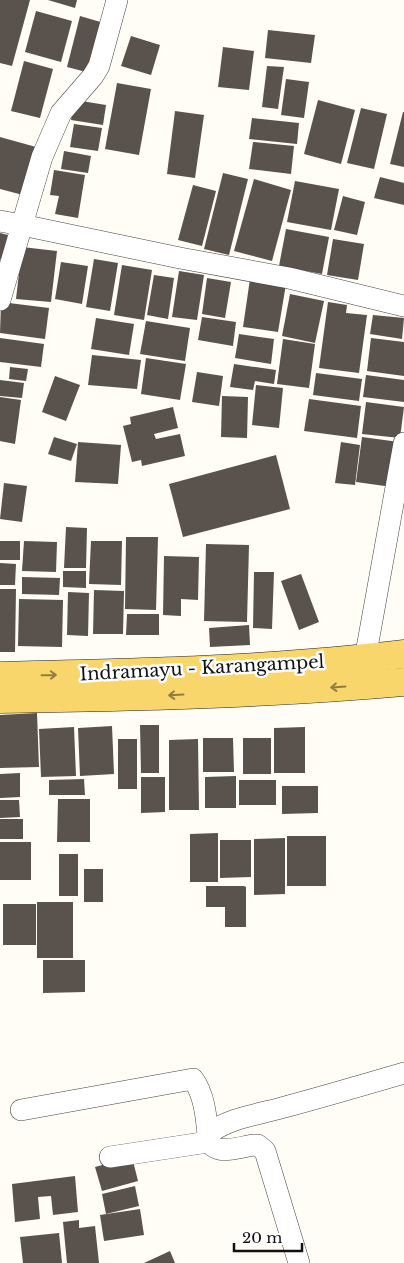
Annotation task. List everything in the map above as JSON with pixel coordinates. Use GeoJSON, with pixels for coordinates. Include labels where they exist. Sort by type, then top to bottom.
{"type":"FeatureCollection","features":[{"type":"Feature","properties":{"kind":"main road","name":"Indramayu - Karangampel"},"geometry":{"type":"LineString","coordinates":[[0,700],[133,697],[365,672],[404,654]]}},
{"type":"Feature","properties":{"kind":"main road","name":"Indramayu - Karangampel"},"geometry":{"type":"LineString","coordinates":[[0,676],[365,672],[404,682]]}},
{"type":"Feature","properties":{"kind":"street"},"geometry":{"type":"LineString","coordinates":[[0,300],[42,157],[61,113],[99,66],[117,0]]}},
{"type":"Feature","properties":{"kind":"street"},"geometry":{"type":"LineString","coordinates":[[0,221],[289,278],[404,306]]}},
{"type":"Feature","properties":{"kind":"street"},"geometry":{"type":"LineString","coordinates":[[365,672],[404,443]]}},
{"type":"Feature","properties":{"kind":"street"},"geometry":{"type":"LineString","coordinates":[[110,1158],[208,1138],[226,1123],[404,1073]]}},
{"type":"Feature","properties":{"kind":"street"},"geometry":{"type":"LineString","coordinates":[[20,1110],[193,1079],[197,1085],[205,1110],[208,1138],[212,1146],[218,1150],[254,1145],[265,1151],[299,1263]]}},
{"type":"Feature","properties":{"kind":"building"},"geometry":{"type":"Polygon","coordinates":[[[0,0],[30,0],[12,66],[0,63],[0,0]]]}},
{"type":"Feature","properties":{"kind":"building"},"geometry":{"type":"Polygon","coordinates":[[[48,0],[77,0],[75,8],[48,0]]]}},
{"type":"Feature","properties":{"kind":"building"},"geometry":{"type":"Polygon","coordinates":[[[36,11],[72,21],[61,62],[25,52],[36,11]]]}},
{"type":"Feature","properties":{"kind":"building"},"geometry":{"type":"Polygon","coordinates":[[[80,16],[104,23],[90,73],[67,67],[80,16]]]}},
{"type":"Feature","properties":{"kind":"building"},"geometry":{"type":"Polygon","coordinates":[[[268,30],[315,35],[311,63],[265,58],[268,30]]]}},
{"type":"Feature","properties":{"kind":"building"},"geometry":{"type":"Polygon","coordinates":[[[131,36],[160,45],[151,75],[121,66],[131,36]]]}},
{"type":"Feature","properties":{"kind":"building"},"geometry":{"type":"Polygon","coordinates":[[[223,47],[254,51],[249,90],[218,87],[223,47]]]}},
{"type":"Feature","properties":{"kind":"building"},"geometry":{"type":"Polygon","coordinates":[[[24,61],[53,69],[40,118],[11,111],[24,61]]]}},
{"type":"Feature","properties":{"kind":"building"},"geometry":{"type":"Polygon","coordinates":[[[267,66],[284,67],[278,109],[262,107],[267,66]]]}},
{"type":"Feature","properties":{"kind":"building"},"geometry":{"type":"Polygon","coordinates":[[[286,79],[309,82],[304,118],[281,115],[286,79]]]}},
{"type":"Feature","properties":{"kind":"building"},"geometry":{"type":"Polygon","coordinates":[[[117,83],[151,89],[139,155],[105,149],[117,83]]]}},
{"type":"Feature","properties":{"kind":"building"},"geometry":{"type":"Polygon","coordinates":[[[75,100],[106,105],[103,125],[71,120],[75,100]]]}},
{"type":"Feature","properties":{"kind":"building"},"geometry":{"type":"Polygon","coordinates":[[[318,100],[355,110],[341,164],[304,154],[318,100]]]}},
{"type":"Feature","properties":{"kind":"building"},"geometry":{"type":"Polygon","coordinates":[[[361,108],[387,114],[374,169],[347,163],[361,108]]]}},
{"type":"Feature","properties":{"kind":"building"},"geometry":{"type":"Polygon","coordinates":[[[175,111],[204,115],[195,178],[167,174],[175,111]]]}},
{"type":"Feature","properties":{"kind":"building"},"geometry":{"type":"Polygon","coordinates":[[[404,112],[404,167],[390,164],[404,112]]]}},
{"type":"Feature","properties":{"kind":"building"},"geometry":{"type":"Polygon","coordinates":[[[252,118],[299,123],[297,144],[249,139],[252,118]]]}},
{"type":"Feature","properties":{"kind":"building"},"geometry":{"type":"Polygon","coordinates":[[[74,124],[102,128],[98,151],[70,147],[74,124]]]}},
{"type":"Feature","properties":{"kind":"building"},"geometry":{"type":"Polygon","coordinates":[[[0,137],[36,147],[23,195],[0,189],[0,137]]]}},
{"type":"Feature","properties":{"kind":"building"},"geometry":{"type":"Polygon","coordinates":[[[253,142],[294,146],[291,174],[249,169],[253,142]]]}},
{"type":"Feature","properties":{"kind":"building"},"geometry":{"type":"Polygon","coordinates":[[[64,151],[91,156],[88,173],[61,169],[64,151]]]}},
{"type":"Feature","properties":{"kind":"building"},"geometry":{"type":"Polygon","coordinates":[[[54,170],[85,175],[78,218],[55,214],[59,196],[50,195],[54,170]]]}},
{"type":"Feature","properties":{"kind":"building"},"geometry":{"type":"Polygon","coordinates":[[[223,173],[248,179],[229,255],[204,249],[223,173]]]}},
{"type":"Feature","properties":{"kind":"building"},"geometry":{"type":"Polygon","coordinates":[[[380,177],[404,183],[404,205],[374,198],[380,177]]]}},
{"type":"Feature","properties":{"kind":"building"},"geometry":{"type":"Polygon","coordinates":[[[254,179],[291,190],[272,261],[234,251],[254,179]]]}},
{"type":"Feature","properties":{"kind":"building"},"geometry":{"type":"Polygon","coordinates":[[[295,181],[339,189],[331,230],[287,222],[295,181]]]}},
{"type":"Feature","properties":{"kind":"building"},"geometry":{"type":"Polygon","coordinates":[[[193,185],[216,191],[202,246],[178,240],[193,185]]]}},
{"type":"Feature","properties":{"kind":"building"},"geometry":{"type":"Polygon","coordinates":[[[343,196],[365,202],[357,235],[334,230],[343,196]]]}},
{"type":"Feature","properties":{"kind":"building"},"geometry":{"type":"Polygon","coordinates":[[[286,229],[329,237],[322,274],[279,266],[286,229]]]}},
{"type":"Feature","properties":{"kind":"building"},"geometry":{"type":"Polygon","coordinates":[[[0,233],[8,235],[2,260],[0,259],[0,233]]]}},
{"type":"Feature","properties":{"kind":"building"},"geometry":{"type":"Polygon","coordinates":[[[333,239],[364,244],[358,280],[327,275],[333,239]]]}},
{"type":"Feature","properties":{"kind":"building"},"geometry":{"type":"Polygon","coordinates":[[[22,247],[57,251],[51,302],[16,299],[22,247]]]}},
{"type":"Feature","properties":{"kind":"building"},"geometry":{"type":"Polygon","coordinates":[[[94,259],[118,263],[110,311],[86,307],[94,259]]]}},
{"type":"Feature","properties":{"kind":"building"},"geometry":{"type":"Polygon","coordinates":[[[61,262],[88,266],[82,304],[55,299],[61,262]]]}},
{"type":"Feature","properties":{"kind":"building"},"geometry":{"type":"Polygon","coordinates":[[[122,265],[152,270],[144,320],[114,315],[122,265]]]}},
{"type":"Feature","properties":{"kind":"building"},"geometry":{"type":"Polygon","coordinates":[[[179,271],[204,275],[197,320],[172,317],[179,271]]]}},
{"type":"Feature","properties":{"kind":"building"},"geometry":{"type":"Polygon","coordinates":[[[154,275],[174,278],[168,319],[147,315],[154,275]]]}},
{"type":"Feature","properties":{"kind":"building"},"geometry":{"type":"Polygon","coordinates":[[[207,278],[231,282],[225,318],[202,314],[207,278]]]}},
{"type":"Feature","properties":{"kind":"building"},"geometry":{"type":"Polygon","coordinates":[[[250,279],[286,284],[278,332],[243,327],[250,279]]]}},
{"type":"Feature","properties":{"kind":"building"},"geometry":{"type":"Polygon","coordinates":[[[290,294],[324,301],[315,343],[282,336],[290,294]]]}},
{"type":"Feature","properties":{"kind":"building"},"geometry":{"type":"Polygon","coordinates":[[[1,302],[49,308],[45,339],[0,333],[1,302]]]}},
{"type":"Feature","properties":{"kind":"building"},"geometry":{"type":"Polygon","coordinates":[[[328,302],[347,305],[346,313],[367,315],[359,373],[319,368],[328,302]]]}},
{"type":"Feature","properties":{"kind":"building"},"geometry":{"type":"Polygon","coordinates":[[[373,315],[404,318],[402,339],[370,334],[373,315]]]}},
{"type":"Feature","properties":{"kind":"building"},"geometry":{"type":"Polygon","coordinates":[[[202,317],[236,322],[233,346],[198,340],[202,317]]]}},
{"type":"Feature","properties":{"kind":"building"},"geometry":{"type":"Polygon","coordinates":[[[96,318],[134,324],[129,355],[91,349],[96,318]]]}},
{"type":"Feature","properties":{"kind":"building"},"geometry":{"type":"Polygon","coordinates":[[[146,321],[190,328],[185,361],[140,354],[146,321]]]}},
{"type":"Feature","properties":{"kind":"building"},"geometry":{"type":"Polygon","coordinates":[[[239,334],[274,339],[271,364],[235,358],[239,334]]]}},
{"type":"Feature","properties":{"kind":"building"},"geometry":{"type":"Polygon","coordinates":[[[0,338],[44,344],[41,367],[0,362],[0,338]]]}},
{"type":"Feature","properties":{"kind":"building"},"geometry":{"type":"Polygon","coordinates":[[[371,338],[404,342],[404,376],[367,371],[371,338]]]}},
{"type":"Feature","properties":{"kind":"building"},"geometry":{"type":"Polygon","coordinates":[[[283,339],[315,344],[309,388],[277,384],[283,339]]]}},
{"type":"Feature","properties":{"kind":"building"},"geometry":{"type":"Polygon","coordinates":[[[92,355],[141,360],[137,389],[88,385],[92,355]]]}},
{"type":"Feature","properties":{"kind":"building"},"geometry":{"type":"Polygon","coordinates":[[[146,358],[186,364],[180,400],[141,394],[146,358]]]}},
{"type":"Feature","properties":{"kind":"building"},"geometry":{"type":"Polygon","coordinates":[[[234,364],[276,370],[274,384],[255,381],[253,390],[230,387],[234,364]]]}},
{"type":"Feature","properties":{"kind":"building"},"geometry":{"type":"Polygon","coordinates":[[[10,367],[28,369],[26,381],[9,379],[10,367]]]}},
{"type":"Feature","properties":{"kind":"building"},"geometry":{"type":"Polygon","coordinates":[[[197,372],[223,376],[219,406],[192,402],[197,372]]]}},
{"type":"Feature","properties":{"kind":"building"},"geometry":{"type":"Polygon","coordinates":[[[316,373],[362,379],[359,401],[313,395],[316,373]]]}},
{"type":"Feature","properties":{"kind":"building"},"geometry":{"type":"Polygon","coordinates":[[[366,375],[404,380],[404,402],[363,397],[366,375]]]}},
{"type":"Feature","properties":{"kind":"building"},"geometry":{"type":"Polygon","coordinates":[[[55,376],[80,385],[66,421],[42,412],[55,376]]]}},
{"type":"Feature","properties":{"kind":"building"},"geometry":{"type":"Polygon","coordinates":[[[0,380],[24,383],[22,398],[0,396],[0,380]]]}},
{"type":"Feature","properties":{"kind":"building"},"geometry":{"type":"Polygon","coordinates":[[[256,385],[283,388],[279,428],[252,425],[256,385]]]}},
{"type":"Feature","properties":{"kind":"building"},"geometry":{"type":"Polygon","coordinates":[[[222,396],[248,397],[247,438],[221,437],[222,396]]]}},
{"type":"Feature","properties":{"kind":"building"},"geometry":{"type":"Polygon","coordinates":[[[0,397],[21,400],[15,444],[0,441],[0,397]]]}},
{"type":"Feature","properties":{"kind":"building"},"geometry":{"type":"Polygon","coordinates":[[[309,399],[361,406],[357,438],[304,431],[309,399]]]}},
{"type":"Feature","properties":{"kind":"building"},"geometry":{"type":"Polygon","coordinates":[[[366,402],[404,407],[400,438],[362,434],[366,402]]]}},
{"type":"Feature","properties":{"kind":"building"},"geometry":{"type":"Polygon","coordinates":[[[173,407],[178,428],[154,434],[156,439],[180,434],[185,456],[142,466],[141,460],[132,462],[123,426],[131,424],[130,417],[173,407]]]}},
{"type":"Feature","properties":{"kind":"building"},"geometry":{"type":"Polygon","coordinates":[[[54,437],[77,444],[71,461],[48,454],[54,437]]]}},
{"type":"Feature","properties":{"kind":"building"},"geometry":{"type":"Polygon","coordinates":[[[362,437],[399,442],[392,487],[356,482],[362,437]]]}},
{"type":"Feature","properties":{"kind":"building"},"geometry":{"type":"Polygon","coordinates":[[[78,442],[121,445],[118,484],[75,482],[78,442]]]}},
{"type":"Feature","properties":{"kind":"building"},"geometry":{"type":"Polygon","coordinates":[[[341,442],[360,445],[355,485],[335,483],[341,442]]]}},
{"type":"Feature","properties":{"kind":"building"},"geometry":{"type":"Polygon","coordinates":[[[276,455],[290,509],[183,537],[169,484],[276,455]]]}},
{"type":"Feature","properties":{"kind":"building"},"geometry":{"type":"Polygon","coordinates":[[[4,483],[27,486],[22,522],[0,519],[4,483]]]}},
{"type":"Feature","properties":{"kind":"building"},"geometry":{"type":"Polygon","coordinates":[[[66,527],[87,528],[86,568],[64,568],[66,527]]]}},
{"type":"Feature","properties":{"kind":"building"},"geometry":{"type":"Polygon","coordinates":[[[126,537],[158,537],[156,610],[125,609],[126,537]]]}},
{"type":"Feature","properties":{"kind":"building"},"geometry":{"type":"Polygon","coordinates":[[[0,541],[20,541],[20,560],[0,560],[0,541]]]}},
{"type":"Feature","properties":{"kind":"building"},"geometry":{"type":"Polygon","coordinates":[[[24,541],[57,542],[56,572],[22,571],[24,541]]]}},
{"type":"Feature","properties":{"kind":"building"},"geometry":{"type":"Polygon","coordinates":[[[91,541],[122,541],[121,585],[89,584],[91,541]]]}},
{"type":"Feature","properties":{"kind":"building"},"geometry":{"type":"Polygon","coordinates":[[[206,544],[249,545],[247,622],[204,621],[206,544]]]}},
{"type":"Feature","properties":{"kind":"building"},"geometry":{"type":"Polygon","coordinates":[[[164,556],[199,557],[198,600],[181,599],[181,616],[163,615],[164,556]]]}},
{"type":"Feature","properties":{"kind":"building"},"geometry":{"type":"Polygon","coordinates":[[[0,563],[16,564],[15,585],[0,585],[0,563]]]}},
{"type":"Feature","properties":{"kind":"building"},"geometry":{"type":"Polygon","coordinates":[[[63,571],[86,571],[86,588],[63,587],[63,571]]]}},
{"type":"Feature","properties":{"kind":"building"},"geometry":{"type":"Polygon","coordinates":[[[254,572],[274,572],[272,629],[253,628],[254,572]]]}},
{"type":"Feature","properties":{"kind":"building"},"geometry":{"type":"Polygon","coordinates":[[[301,574],[319,622],[299,630],[281,581],[301,574]]]}},
{"type":"Feature","properties":{"kind":"building"},"geometry":{"type":"Polygon","coordinates":[[[22,577],[60,578],[59,595],[22,594],[22,577]]]}},
{"type":"Feature","properties":{"kind":"building"},"geometry":{"type":"Polygon","coordinates":[[[0,589],[16,589],[15,652],[0,652],[0,589]]]}},
{"type":"Feature","properties":{"kind":"building"},"geometry":{"type":"Polygon","coordinates":[[[94,590],[124,591],[123,634],[93,634],[94,590]]]}},
{"type":"Feature","properties":{"kind":"building"},"geometry":{"type":"Polygon","coordinates":[[[68,592],[89,593],[88,636],[67,635],[68,592]]]}},
{"type":"Feature","properties":{"kind":"building"},"geometry":{"type":"Polygon","coordinates":[[[19,599],[63,600],[62,647],[18,646],[19,599]]]}},
{"type":"Feature","properties":{"kind":"building"},"geometry":{"type":"Polygon","coordinates":[[[127,614],[159,614],[159,635],[126,635],[127,614]]]}},
{"type":"Feature","properties":{"kind":"building"},"geometry":{"type":"Polygon","coordinates":[[[249,625],[250,645],[210,647],[209,628],[249,625]]]}},
{"type":"Feature","properties":{"kind":"building"},"geometry":{"type":"Polygon","coordinates":[[[37,713],[39,767],[0,768],[0,715],[37,713]]]}},
{"type":"Feature","properties":{"kind":"building"},"geometry":{"type":"Polygon","coordinates":[[[140,725],[159,725],[159,773],[141,773],[140,725]]]}},
{"type":"Feature","properties":{"kind":"building"},"geometry":{"type":"Polygon","coordinates":[[[112,726],[114,774],[80,776],[78,728],[112,726]]]}},
{"type":"Feature","properties":{"kind":"building"},"geometry":{"type":"Polygon","coordinates":[[[74,727],[76,776],[41,777],[39,729],[74,727]]]}},
{"type":"Feature","properties":{"kind":"building"},"geometry":{"type":"Polygon","coordinates":[[[305,727],[305,773],[274,773],[274,728],[305,727]]]}},
{"type":"Feature","properties":{"kind":"building"},"geometry":{"type":"Polygon","coordinates":[[[203,738],[233,738],[234,772],[203,772],[203,738]]]}},
{"type":"Feature","properties":{"kind":"building"},"geometry":{"type":"Polygon","coordinates":[[[243,738],[271,738],[271,774],[243,774],[243,738]]]}},
{"type":"Feature","properties":{"kind":"building"},"geometry":{"type":"Polygon","coordinates":[[[118,739],[137,739],[137,789],[118,789],[118,739]]]}},
{"type":"Feature","properties":{"kind":"building"},"geometry":{"type":"Polygon","coordinates":[[[198,739],[199,810],[169,810],[169,740],[198,739]]]}},
{"type":"Feature","properties":{"kind":"building"},"geometry":{"type":"Polygon","coordinates":[[[20,773],[20,797],[0,798],[0,774],[20,773]]]}},
{"type":"Feature","properties":{"kind":"building"},"geometry":{"type":"Polygon","coordinates":[[[236,776],[236,808],[205,808],[205,777],[236,776]]]}},
{"type":"Feature","properties":{"kind":"building"},"geometry":{"type":"Polygon","coordinates":[[[141,777],[165,777],[165,812],[141,813],[141,777]]]}},
{"type":"Feature","properties":{"kind":"building"},"geometry":{"type":"Polygon","coordinates":[[[84,779],[85,795],[49,795],[49,780],[84,779]]]}},
{"type":"Feature","properties":{"kind":"building"},"geometry":{"type":"Polygon","coordinates":[[[239,780],[276,780],[276,805],[239,805],[239,780]]]}},
{"type":"Feature","properties":{"kind":"building"},"geometry":{"type":"Polygon","coordinates":[[[282,786],[318,786],[318,813],[282,814],[282,786]]]}},
{"type":"Feature","properties":{"kind":"building"},"geometry":{"type":"Polygon","coordinates":[[[58,799],[90,799],[90,842],[57,842],[58,799]]]}},
{"type":"Feature","properties":{"kind":"building"},"geometry":{"type":"Polygon","coordinates":[[[0,800],[19,800],[20,817],[0,818],[0,800]]]}},
{"type":"Feature","properties":{"kind":"building"},"geometry":{"type":"Polygon","coordinates":[[[0,819],[23,819],[23,839],[0,839],[0,819]]]}},
{"type":"Feature","properties":{"kind":"building"},"geometry":{"type":"Polygon","coordinates":[[[218,833],[218,882],[190,882],[190,834],[218,833]]]}},
{"type":"Feature","properties":{"kind":"building"},"geometry":{"type":"Polygon","coordinates":[[[287,836],[326,836],[326,886],[287,886],[287,836]]]}},
{"type":"Feature","properties":{"kind":"building"},"geometry":{"type":"Polygon","coordinates":[[[285,838],[285,894],[254,895],[254,839],[285,838]]]}},
{"type":"Feature","properties":{"kind":"building"},"geometry":{"type":"Polygon","coordinates":[[[220,840],[251,840],[251,877],[220,878],[220,840]]]}},
{"type":"Feature","properties":{"kind":"building"},"geometry":{"type":"Polygon","coordinates":[[[0,842],[31,842],[31,880],[0,880],[0,842]]]}},
{"type":"Feature","properties":{"kind":"building"},"geometry":{"type":"Polygon","coordinates":[[[59,854],[78,854],[78,896],[59,896],[59,854]]]}},
{"type":"Feature","properties":{"kind":"building"},"geometry":{"type":"Polygon","coordinates":[[[84,869],[103,869],[103,902],[84,902],[84,869]]]}},
{"type":"Feature","properties":{"kind":"building"},"geometry":{"type":"Polygon","coordinates":[[[206,886],[246,887],[246,927],[225,927],[225,907],[206,907],[206,886]]]}},
{"type":"Feature","properties":{"kind":"building"},"geometry":{"type":"Polygon","coordinates":[[[37,902],[73,902],[73,958],[37,958],[37,902]]]}},
{"type":"Feature","properties":{"kind":"building"},"geometry":{"type":"Polygon","coordinates":[[[3,904],[36,904],[36,945],[3,945],[3,904]]]}},
{"type":"Feature","properties":{"kind":"building"},"geometry":{"type":"Polygon","coordinates":[[[43,960],[85,960],[85,992],[43,993],[43,960]]]}},
{"type":"Feature","properties":{"kind":"building"},"geometry":{"type":"Polygon","coordinates":[[[132,1157],[138,1181],[102,1191],[95,1167],[132,1157]]]}},
{"type":"Feature","properties":{"kind":"building"},"geometry":{"type":"Polygon","coordinates":[[[75,1176],[78,1212],[53,1215],[51,1196],[38,1197],[40,1219],[15,1222],[12,1184],[75,1176]]]}},
{"type":"Feature","properties":{"kind":"building"},"geometry":{"type":"Polygon","coordinates":[[[135,1186],[139,1206],[106,1214],[102,1194],[135,1186]]]}},
{"type":"Feature","properties":{"kind":"building"},"geometry":{"type":"Polygon","coordinates":[[[140,1209],[144,1235],[104,1241],[100,1215],[140,1209]]]}},
{"type":"Feature","properties":{"kind":"building"},"geometry":{"type":"Polygon","coordinates":[[[79,1220],[79,1228],[95,1226],[99,1263],[67,1263],[63,1222],[79,1220]]]}},
{"type":"Feature","properties":{"kind":"building"},"geometry":{"type":"Polygon","coordinates":[[[59,1233],[62,1263],[23,1263],[20,1237],[59,1233]]]}},
{"type":"Feature","properties":{"kind":"building"},"geometry":{"type":"Polygon","coordinates":[[[170,1251],[175,1263],[144,1263],[170,1251]]]}}]}
